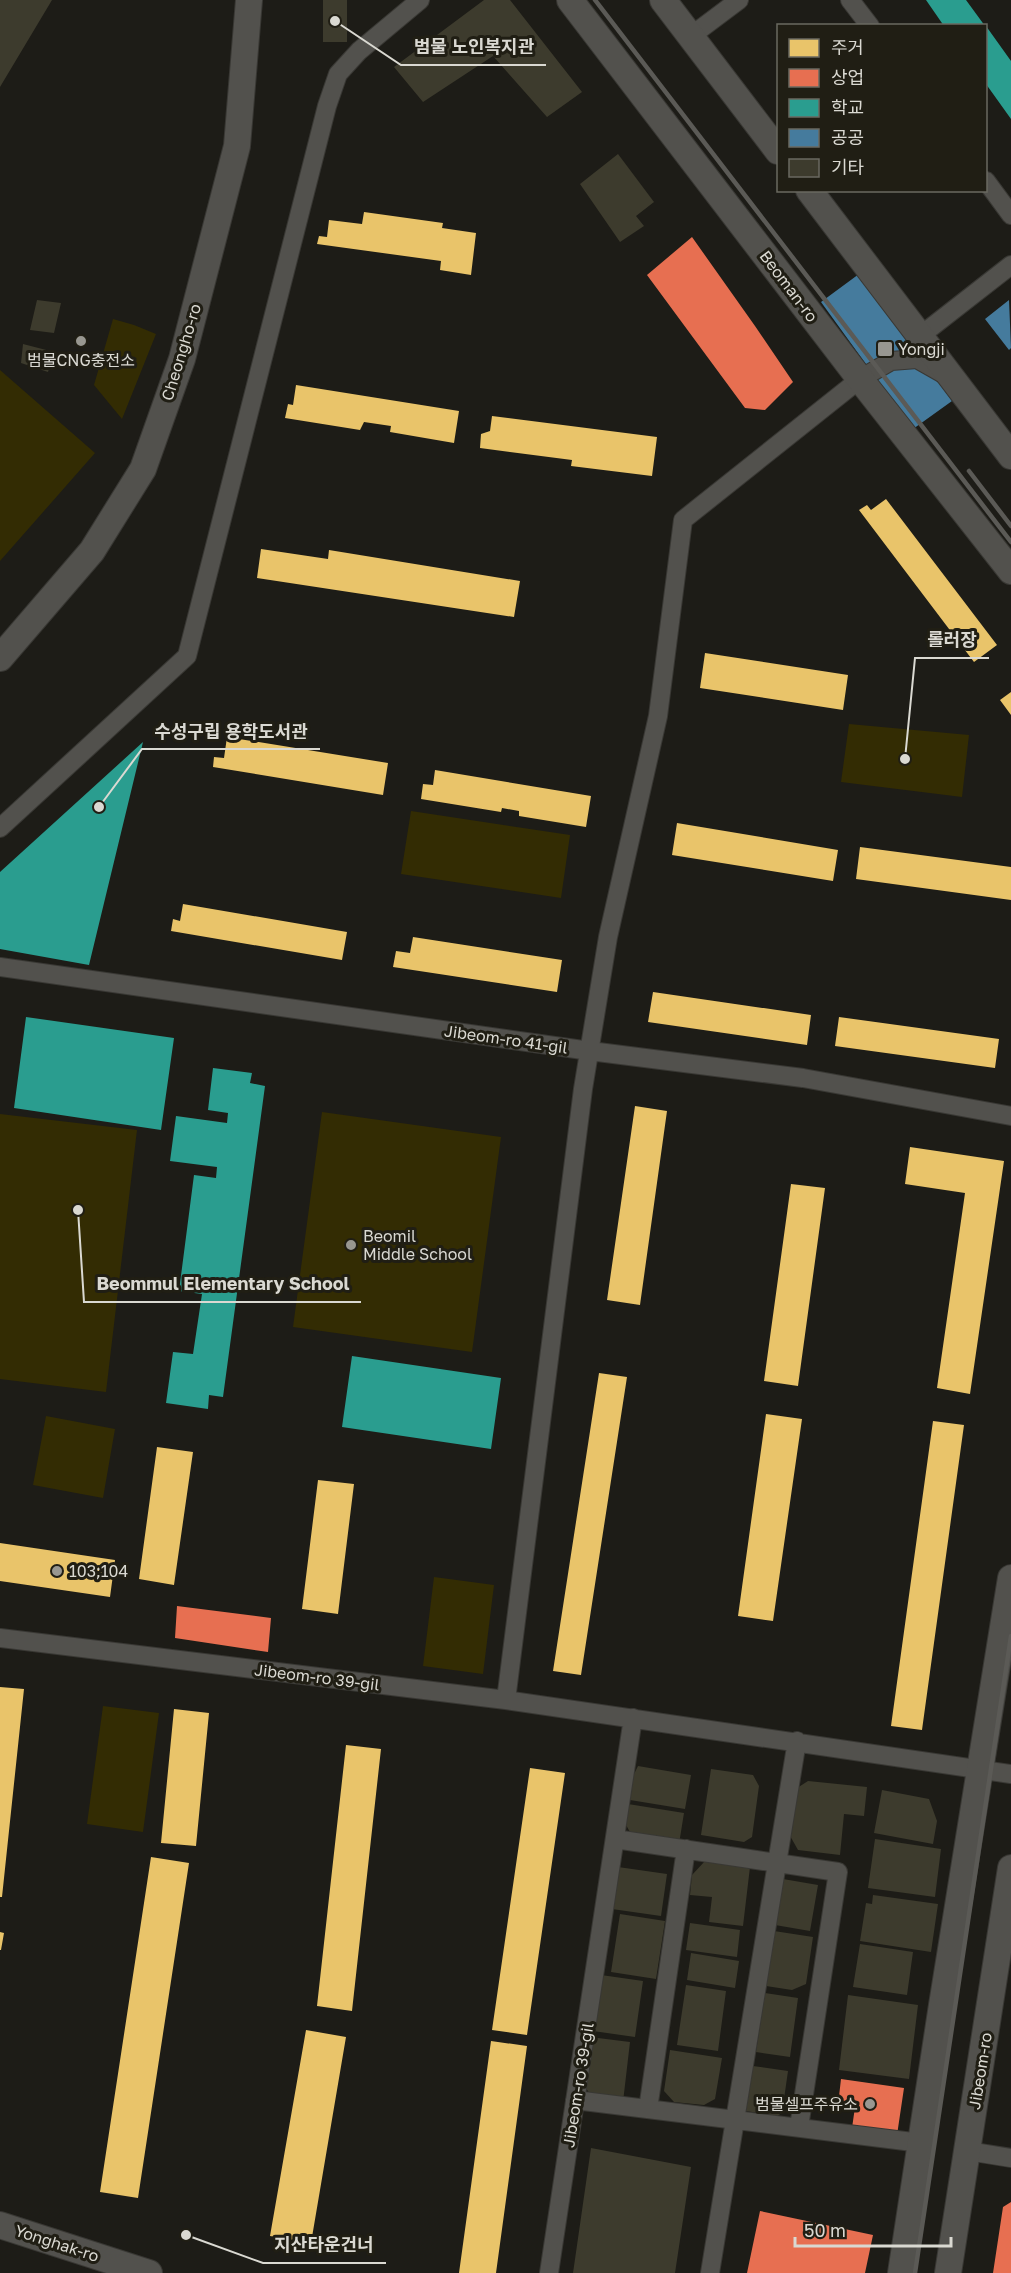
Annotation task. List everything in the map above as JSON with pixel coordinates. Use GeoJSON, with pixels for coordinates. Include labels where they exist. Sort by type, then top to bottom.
{"type":"FeatureCollection","features":[{"type":"Feature","properties":{"kind":"main road","name":"Cheongho-ro"},"geometry":{"type":"LineString","coordinates":[[0,658],[92,550],[143,469],[182,359],[237,146],[249,0]]}},
{"type":"Feature","properties":{"kind":"main road","name":"Beoman-ro"},"geometry":{"type":"LineString","coordinates":[[570,0],[860,379],[1011,571]]}},
{"type":"Feature","properties":{"kind":"main road"},"geometry":{"type":"LineString","coordinates":[[663,0],[777,150]]}},
{"type":"Feature","properties":{"kind":"main road"},"geometry":{"type":"LineString","coordinates":[[811,192],[1011,456]]}},
{"type":"Feature","properties":{"kind":"main road"},"geometry":{"type":"LineString","coordinates":[[901,2273],[1011,1578]]}},
{"type":"Feature","properties":{"kind":"main road","name":"Jibeom-ro"},"geometry":{"type":"LineString","coordinates":[[948,2273],[1011,1868]]}},
{"type":"Feature","properties":{"kind":"main road","name":"Yonghak-ro"},"geometry":{"type":"LineString","coordinates":[[0,2225],[98,2265],[149,2273]]}},
{"type":"Feature","properties":{"kind":"street"},"geometry":{"type":"LineString","coordinates":[[0,828],[187,656],[327,105],[338,74],[352,58],[420,0]]}},
{"type":"Feature","properties":{"kind":"street"},"geometry":{"type":"LineString","coordinates":[[691,36],[739,0]]}},
{"type":"Feature","properties":{"kind":"street"},"geometry":{"type":"LineString","coordinates":[[850,0],[868,24]]}},
{"type":"Feature","properties":{"kind":"street"},"geometry":{"type":"LineString","coordinates":[[987,182],[1011,215]]}},
{"type":"Feature","properties":{"kind":"street"},"geometry":{"type":"LineString","coordinates":[[920,336],[1011,265]]}},
{"type":"Feature","properties":{"kind":"street"},"geometry":{"type":"LineString","coordinates":[[506,1700],[583,1089],[608,937],[658,716],[683,520],[860,379],[891,361],[917,359],[954,380]]}},
{"type":"Feature","properties":{"kind":"street","name":"Jibeom-ro 41-gil"},"geometry":{"type":"LineString","coordinates":[[0,967],[590,1051],[803,1078],[1011,1116]]}},
{"type":"Feature","properties":{"kind":"street","name":"Jibeom-ro 39-gil"},"geometry":{"type":"LineString","coordinates":[[0,1638],[506,1700],[1011,1774]]}},
{"type":"Feature","properties":{"kind":"street","name":"Jibeom-ro 39-gil"},"geometry":{"type":"LineString","coordinates":[[549,2273],[633,1718]]}},
{"type":"Feature","properties":{"kind":"street"},"geometry":{"type":"LineString","coordinates":[[710,2273],[797,1742]]}},
{"type":"Feature","properties":{"kind":"street"},"geometry":{"type":"LineString","coordinates":[[615,1839],[838,1872],[798,2127]]}},
{"type":"Feature","properties":{"kind":"street"},"geometry":{"type":"LineString","coordinates":[[648,2109],[686,1849]]}},
{"type":"Feature","properties":{"kind":"street"},"geometry":{"type":"LineString","coordinates":[[575,2100],[921,2143]]}},
{"type":"Feature","properties":{"kind":"street"},"geometry":{"type":"LineString","coordinates":[[968,2151],[1011,2158]]}},
{"type":"Feature","properties":{"kind":"shaded area"},"geometry":{"type":"Polygon","coordinates":[[[113,319],[156,334],[122,419],[94,385],[113,319]]]}},
{"type":"Feature","properties":{"kind":"shaded area"},"geometry":{"type":"Polygon","coordinates":[[[0,370],[95,453],[0,561],[0,370]]]}},
{"type":"Feature","properties":{"kind":"shaded area"},"geometry":{"type":"Polygon","coordinates":[[[849,724],[969,735],[962,797],[841,782],[849,724]]]}},
{"type":"Feature","properties":{"kind":"shaded area"},"geometry":{"type":"Polygon","coordinates":[[[411,811],[570,835],[561,898],[401,874],[411,811]]]}},
{"type":"Feature","properties":{"kind":"shaded area"},"geometry":{"type":"Polygon","coordinates":[[[322,1112],[501,1137],[472,1352],[293,1327],[322,1112]]]}},
{"type":"Feature","properties":{"kind":"shaded area"},"geometry":{"type":"Polygon","coordinates":[[[0,1114],[137,1130],[106,1392],[0,1379],[0,1114]]]}},
{"type":"Feature","properties":{"kind":"shaded area"},"geometry":{"type":"Polygon","coordinates":[[[46,1416],[115,1429],[103,1498],[33,1485],[46,1416]]]}},
{"type":"Feature","properties":{"kind":"shaded area"},"geometry":{"type":"Polygon","coordinates":[[[434,1577],[494,1585],[483,1674],[423,1666],[434,1577]]]}},
{"type":"Feature","properties":{"kind":"shaded area"},"geometry":{"type":"Polygon","coordinates":[[[103,1706],[159,1713],[143,1832],[87,1824],[103,1706]]]}},
{"type":"Feature","properties":{"kind":"building: 주거"},"geometry":{"type":"Polygon","coordinates":[[[364,212],[443,223],[442,228],[476,233],[471,275],[440,270],[441,261],[317,244],[319,236],[327,237],[329,220],[362,224],[364,212]]]}},
{"type":"Feature","properties":{"kind":"building: 주거"},"geometry":{"type":"Polygon","coordinates":[[[296,385],[459,411],[454,443],[390,432],[391,426],[364,422],[360,430],[285,418],[288,404],[293,405],[296,385]]]}},
{"type":"Feature","properties":{"kind":"building: 주거"},"geometry":{"type":"Polygon","coordinates":[[[492,416],[657,437],[652,476],[571,466],[572,460],[480,448],[481,434],[490,431],[492,416]]]}},
{"type":"Feature","properties":{"kind":"building: 주거"},"geometry":{"type":"Polygon","coordinates":[[[886,499],[997,645],[974,662],[859,510],[867,505],[871,510],[886,499]]]}},
{"type":"Feature","properties":{"kind":"building: 주거"},"geometry":{"type":"Polygon","coordinates":[[[261,549],[328,559],[329,550],[520,581],[514,617],[257,578],[261,549]]]}},
{"type":"Feature","properties":{"kind":"building: 주거"},"geometry":{"type":"Polygon","coordinates":[[[705,653],[848,675],[843,710],[700,688],[705,653]]]}},
{"type":"Feature","properties":{"kind":"building: 주거"},"geometry":{"type":"Polygon","coordinates":[[[1011,692],[1011,715],[1000,700],[1011,692]]]}},
{"type":"Feature","properties":{"kind":"building: 주거"},"geometry":{"type":"Polygon","coordinates":[[[227,737],[388,763],[383,795],[213,767],[214,757],[224,758],[227,737]]]}},
{"type":"Feature","properties":{"kind":"building: 주거"},"geometry":{"type":"Polygon","coordinates":[[[435,770],[591,796],[586,827],[519,816],[519,811],[502,808],[501,812],[421,799],[423,784],[433,785],[435,770]]]}},
{"type":"Feature","properties":{"kind":"building: 주거"},"geometry":{"type":"Polygon","coordinates":[[[677,823],[838,850],[833,881],[672,855],[677,823]]]}},
{"type":"Feature","properties":{"kind":"building: 주거"},"geometry":{"type":"Polygon","coordinates":[[[860,847],[1011,867],[1011,900],[856,879],[860,847]]]}},
{"type":"Feature","properties":{"kind":"building: 주거"},"geometry":{"type":"Polygon","coordinates":[[[183,904],[347,932],[342,960],[171,931],[173,919],[180,921],[183,904]]]}},
{"type":"Feature","properties":{"kind":"building: 주거"},"geometry":{"type":"Polygon","coordinates":[[[413,937],[562,960],[557,992],[393,967],[396,951],[410,953],[413,937]]]}},
{"type":"Feature","properties":{"kind":"building: 주거"},"geometry":{"type":"Polygon","coordinates":[[[653,992],[811,1015],[807,1045],[648,1022],[653,992]]]}},
{"type":"Feature","properties":{"kind":"building: 주거"},"geometry":{"type":"Polygon","coordinates":[[[839,1017],[999,1039],[995,1068],[835,1046],[839,1017]]]}},
{"type":"Feature","properties":{"kind":"building: 주거"},"geometry":{"type":"Polygon","coordinates":[[[635,1106],[667,1111],[640,1305],[607,1300],[635,1106]]]}},
{"type":"Feature","properties":{"kind":"building: 주거"},"geometry":{"type":"Polygon","coordinates":[[[910,1147],[1004,1161],[970,1394],[937,1388],[965,1193],[905,1184],[910,1147]]]}},
{"type":"Feature","properties":{"kind":"building: 주거"},"geometry":{"type":"Polygon","coordinates":[[[791,1184],[825,1188],[798,1386],[764,1381],[791,1184]]]}},
{"type":"Feature","properties":{"kind":"building: 주거"},"geometry":{"type":"Polygon","coordinates":[[[599,1373],[627,1377],[581,1675],[553,1671],[599,1373]]]}},
{"type":"Feature","properties":{"kind":"building: 주거"},"geometry":{"type":"Polygon","coordinates":[[[766,1414],[802,1419],[773,1621],[738,1616],[766,1414]]]}},
{"type":"Feature","properties":{"kind":"building: 주거"},"geometry":{"type":"Polygon","coordinates":[[[933,1421],[964,1425],[922,1730],[891,1726],[933,1421]]]}},
{"type":"Feature","properties":{"kind":"building: 주거"},"geometry":{"type":"Polygon","coordinates":[[[157,1447],[193,1452],[174,1585],[139,1579],[157,1447]]]}},
{"type":"Feature","properties":{"kind":"building: 주거"},"geometry":{"type":"Polygon","coordinates":[[[318,1480],[354,1484],[338,1614],[302,1609],[318,1480]]]}},
{"type":"Feature","properties":{"kind":"building: 주거","name":"103;104"},"geometry":{"type":"Polygon","coordinates":[[[0,1543],[115,1560],[110,1597],[0,1581],[0,1543]]]}},
{"type":"Feature","properties":{"kind":"building: 주거"},"geometry":{"type":"Polygon","coordinates":[[[0,1687],[24,1689],[2,1897],[0,1897],[0,1687]]]}},
{"type":"Feature","properties":{"kind":"building: 주거"},"geometry":{"type":"Polygon","coordinates":[[[174,1709],[209,1713],[196,1846],[161,1843],[174,1709]]]}},
{"type":"Feature","properties":{"kind":"building: 주거"},"geometry":{"type":"Polygon","coordinates":[[[346,1745],[381,1749],[352,2011],[317,2006],[346,1745]]]}},
{"type":"Feature","properties":{"kind":"building: 주거"},"geometry":{"type":"Polygon","coordinates":[[[530,1768],[565,1773],[527,2035],[492,2030],[530,1768]]]}},
{"type":"Feature","properties":{"kind":"building: 주거"},"geometry":{"type":"Polygon","coordinates":[[[151,1857],[189,1863],[138,2198],[100,2192],[151,1857]]]}},
{"type":"Feature","properties":{"kind":"building: 주거"},"geometry":{"type":"Polygon","coordinates":[[[0,1932],[4,1933],[1,1950],[0,1950],[0,1932]]]}},
{"type":"Feature","properties":{"kind":"building: 주거"},"geometry":{"type":"Polygon","coordinates":[[[306,2030],[346,2037],[311,2243],[270,2236],[306,2030]]]}},
{"type":"Feature","properties":{"kind":"building: 주거"},"geometry":{"type":"Polygon","coordinates":[[[491,2041],[527,2046],[496,2273],[459,2273],[491,2041]]]}},
{"type":"Feature","properties":{"kind":"building: 상업"},"geometry":{"type":"Polygon","coordinates":[[[692,237],[793,382],[765,410],[745,408],[647,275],[692,237]]]}},
{"type":"Feature","properties":{"kind":"building: 상업"},"geometry":{"type":"Polygon","coordinates":[[[177,1606],[271,1618],[268,1652],[175,1638],[177,1606]]]}},
{"type":"Feature","properties":{"kind":"building: 상업"},"geometry":{"type":"Polygon","coordinates":[[[841,2079],[904,2088],[897,2135],[852,2128],[855,2107],[838,2105],[841,2079]]]}},
{"type":"Feature","properties":{"kind":"building: 상업"},"geometry":{"type":"Polygon","coordinates":[[[1011,2202],[1011,2273],[993,2273],[1003,2207],[1011,2202]]]}},
{"type":"Feature","properties":{"kind":"building: 상업"},"geometry":{"type":"Polygon","coordinates":[[[760,2211],[873,2235],[865,2273],[747,2273],[760,2211]]]}},
{"type":"Feature","properties":{"kind":"building: 학교"},"geometry":{"type":"Polygon","coordinates":[[[926,0],[966,0],[984,24],[943,24],[926,0]]]}},
{"type":"Feature","properties":{"kind":"building: 학교"},"geometry":{"type":"Polygon","coordinates":[[[987,27],[1011,61],[1011,119],[987,85],[987,27]]]}},
{"type":"Feature","properties":{"kind":"building: 학교"},"geometry":{"type":"Polygon","coordinates":[[[143,742],[89,965],[0,949],[0,872],[143,742]]]}},
{"type":"Feature","properties":{"kind":"building: 학교"},"geometry":{"type":"Polygon","coordinates":[[[26,1017],[174,1038],[161,1130],[14,1108],[26,1017]]]}},
{"type":"Feature","properties":{"kind":"building: 학교"},"geometry":{"type":"Polygon","coordinates":[[[213,1068],[252,1073],[250,1083],[265,1086],[223,1397],[209,1395],[208,1409],[166,1403],[173,1352],[193,1354],[202,1294],[179,1291],[194,1175],[216,1178],[217,1167],[170,1161],[176,1116],[227,1123],[228,1113],[208,1110],[213,1068]]]}},
{"type":"Feature","properties":{"kind":"building: 학교"},"geometry":{"type":"Polygon","coordinates":[[[352,1356],[501,1378],[491,1449],[342,1427],[352,1356]]]}},
{"type":"Feature","properties":{"kind":"building: 공공"},"geometry":{"type":"Polygon","coordinates":[[[859,274],[952,401],[913,429],[821,302],[859,274]]]}},
{"type":"Feature","properties":{"kind":"building: 공공"},"geometry":{"type":"Polygon","coordinates":[[[1009,300],[1011,348],[1009,350],[985,319],[1009,300]]]}},
{"type":"Feature","properties":{"kind":"building: 기타"},"geometry":{"type":"Polygon","coordinates":[[[0,0],[52,0],[0,87],[0,0]]]}},
{"type":"Feature","properties":{"kind":"building: 기타"},"geometry":{"type":"Polygon","coordinates":[[[323,0],[347,0],[347,42],[323,42],[323,0]]]}},
{"type":"Feature","properties":{"kind":"building: 기타"},"geometry":{"type":"Polygon","coordinates":[[[484,0],[510,0],[582,92],[547,117],[493,56],[423,102],[394,67],[484,0]]]}},
{"type":"Feature","properties":{"kind":"building: 기타"},"geometry":{"type":"Polygon","coordinates":[[[618,154],[654,202],[636,216],[644,226],[620,242],[580,184],[618,154]]]}},
{"type":"Feature","properties":{"kind":"building: 기타"},"geometry":{"type":"Polygon","coordinates":[[[37,300],[61,303],[54,333],[30,330],[37,300]]]}},
{"type":"Feature","properties":{"kind":"building: 기타"},"geometry":{"type":"Polygon","coordinates":[[[23,344],[54,352],[48,372],[21,363],[23,344]]]}},
{"type":"Feature","properties":{"kind":"building: 기타"},"geometry":{"type":"Polygon","coordinates":[[[638,1766],[691,1775],[685,1809],[630,1800],[634,1774],[638,1766]]]}},
{"type":"Feature","properties":{"kind":"building: 기타"},"geometry":{"type":"Polygon","coordinates":[[[711,1769],[753,1775],[759,1786],[752,1837],[744,1842],[701,1835],[711,1769]]]}},
{"type":"Feature","properties":{"kind":"building: 기타"},"geometry":{"type":"Polygon","coordinates":[[[808,1781],[867,1787],[864,1816],[844,1814],[840,1855],[798,1850],[789,1834],[794,1790],[808,1781]]]}},
{"type":"Feature","properties":{"kind":"building: 기타"},"geometry":{"type":"Polygon","coordinates":[[[882,1790],[929,1799],[937,1821],[933,1844],[874,1833],[882,1790]]]}},
{"type":"Feature","properties":{"kind":"building: 기타"},"geometry":{"type":"Polygon","coordinates":[[[628,1804],[684,1813],[679,1844],[632,1836],[625,1823],[628,1804]]]}},
{"type":"Feature","properties":{"kind":"building: 기타"},"geometry":{"type":"Polygon","coordinates":[[[875,1839],[941,1849],[935,1897],[868,1888],[875,1839]]]}},
{"type":"Feature","properties":{"kind":"building: 기타"},"geometry":{"type":"Polygon","coordinates":[[[705,1861],[750,1867],[743,1926],[709,1922],[712,1897],[690,1895],[692,1875],[705,1861]]]}},
{"type":"Feature","properties":{"kind":"building: 기타"},"geometry":{"type":"Polygon","coordinates":[[[618,1867],[667,1874],[661,1916],[612,1909],[618,1867]]]}},
{"type":"Feature","properties":{"kind":"building: 기타"},"geometry":{"type":"Polygon","coordinates":[[[783,1879],[818,1885],[810,1931],[775,1925],[783,1879]]]}},
{"type":"Feature","properties":{"kind":"building: 기타"},"geometry":{"type":"Polygon","coordinates":[[[873,1895],[938,1904],[931,1952],[860,1941],[866,1903],[872,1904],[873,1895]]]}},
{"type":"Feature","properties":{"kind":"building: 기타"},"geometry":{"type":"Polygon","coordinates":[[[620,1914],[665,1921],[656,1979],[611,1972],[620,1914]]]}},
{"type":"Feature","properties":{"kind":"building: 기타"},"geometry":{"type":"Polygon","coordinates":[[[690,1923],[740,1930],[737,1957],[686,1950],[690,1923]]]}},
{"type":"Feature","properties":{"kind":"building: 기타"},"geometry":{"type":"Polygon","coordinates":[[[774,1931],[813,1937],[806,1984],[792,1990],[766,1986],[774,1931]]]}},
{"type":"Feature","properties":{"kind":"building: 기타"},"geometry":{"type":"Polygon","coordinates":[[[860,1944],[913,1952],[907,1995],[853,1987],[860,1944]]]}},
{"type":"Feature","properties":{"kind":"building: 기타"},"geometry":{"type":"Polygon","coordinates":[[[691,1953],[739,1961],[735,1988],[687,1980],[691,1953]]]}},
{"type":"Feature","properties":{"kind":"building: 기타"},"geometry":{"type":"Polygon","coordinates":[[[601,1975],[643,1981],[635,2037],[593,2031],[601,1975]]]}},
{"type":"Feature","properties":{"kind":"building: 기타"},"geometry":{"type":"Polygon","coordinates":[[[686,1985],[726,1991],[718,2051],[677,2045],[686,1985]]]}},
{"type":"Feature","properties":{"kind":"building: 기타"},"geometry":{"type":"Polygon","coordinates":[[[765,1993],[798,1998],[790,2057],[756,2052],[765,1993]]]}},
{"type":"Feature","properties":{"kind":"building: 기타"},"geometry":{"type":"Polygon","coordinates":[[[848,1995],[918,2005],[909,2079],[839,2070],[848,1995]]]}},
{"type":"Feature","properties":{"kind":"building: 기타"},"geometry":{"type":"Polygon","coordinates":[[[590,2037],[630,2042],[623,2102],[593,2098],[585,2087],[590,2037]]]}},
{"type":"Feature","properties":{"kind":"building: 기타"},"geometry":{"type":"Polygon","coordinates":[[[670,2050],[722,2058],[715,2099],[704,2105],[674,2102],[664,2091],[670,2050]]]}},
{"type":"Feature","properties":{"kind":"building: 기타"},"geometry":{"type":"Polygon","coordinates":[[[753,2066],[788,2071],[782,2113],[777,2116],[746,2111],[753,2066]]]}},
{"type":"Feature","properties":{"kind":"building: 기타"},"geometry":{"type":"Polygon","coordinates":[[[591,2148],[691,2167],[675,2273],[573,2273],[591,2148]]]}},
{"type":"Feature","properties":{"kind":"railway"},"geometry":{"type":"LineString","coordinates":[[595,0],[1011,542]]}},
{"type":"Feature","properties":{"kind":"railway"},"geometry":{"type":"LineString","coordinates":[[969,471],[1011,526]]}},
{"type":"Feature","properties":{"kind":"railway"},"geometry":{"type":"LineString","coordinates":[[915,2273],[1011,1636]]}},
{"type":"Feature","properties":{"kind":"place","name":"범물 노인복지관"},"geometry":{"type":"Point","coordinates":[335,21]}},
{"type":"Feature","properties":{"kind":"place","name":"범물CNG충전소"},"geometry":{"type":"Point","coordinates":[81,341]}},
{"type":"Feature","properties":{"kind":"place","name":"Yongji"},"geometry":{"type":"Point","coordinates":[885,349]}},
{"type":"Feature","properties":{"kind":"place","name":"롤러장"},"geometry":{"type":"Point","coordinates":[905,759]}},
{"type":"Feature","properties":{"kind":"place","name":"수성구립 용학도서관"},"geometry":{"type":"Point","coordinates":[99,807]}},
{"type":"Feature","properties":{"kind":"place","name":"Beommul Elementary School"},"geometry":{"type":"Point","coordinates":[78,1210]}},
{"type":"Feature","properties":{"kind":"place","name":"Beomil Middle School"},"geometry":{"type":"Point","coordinates":[351,1245]}},
{"type":"Feature","properties":{"kind":"place","name":"103;104"},"geometry":{"type":"Point","coordinates":[57,1571]}},
{"type":"Feature","properties":{"kind":"place","name":"범물셀프주유소"},"geometry":{"type":"Point","coordinates":[870,2104]}},
{"type":"Feature","properties":{"kind":"place","name":"지산타운건너"},"geometry":{"type":"Point","coordinates":[186,2235]}}]}
